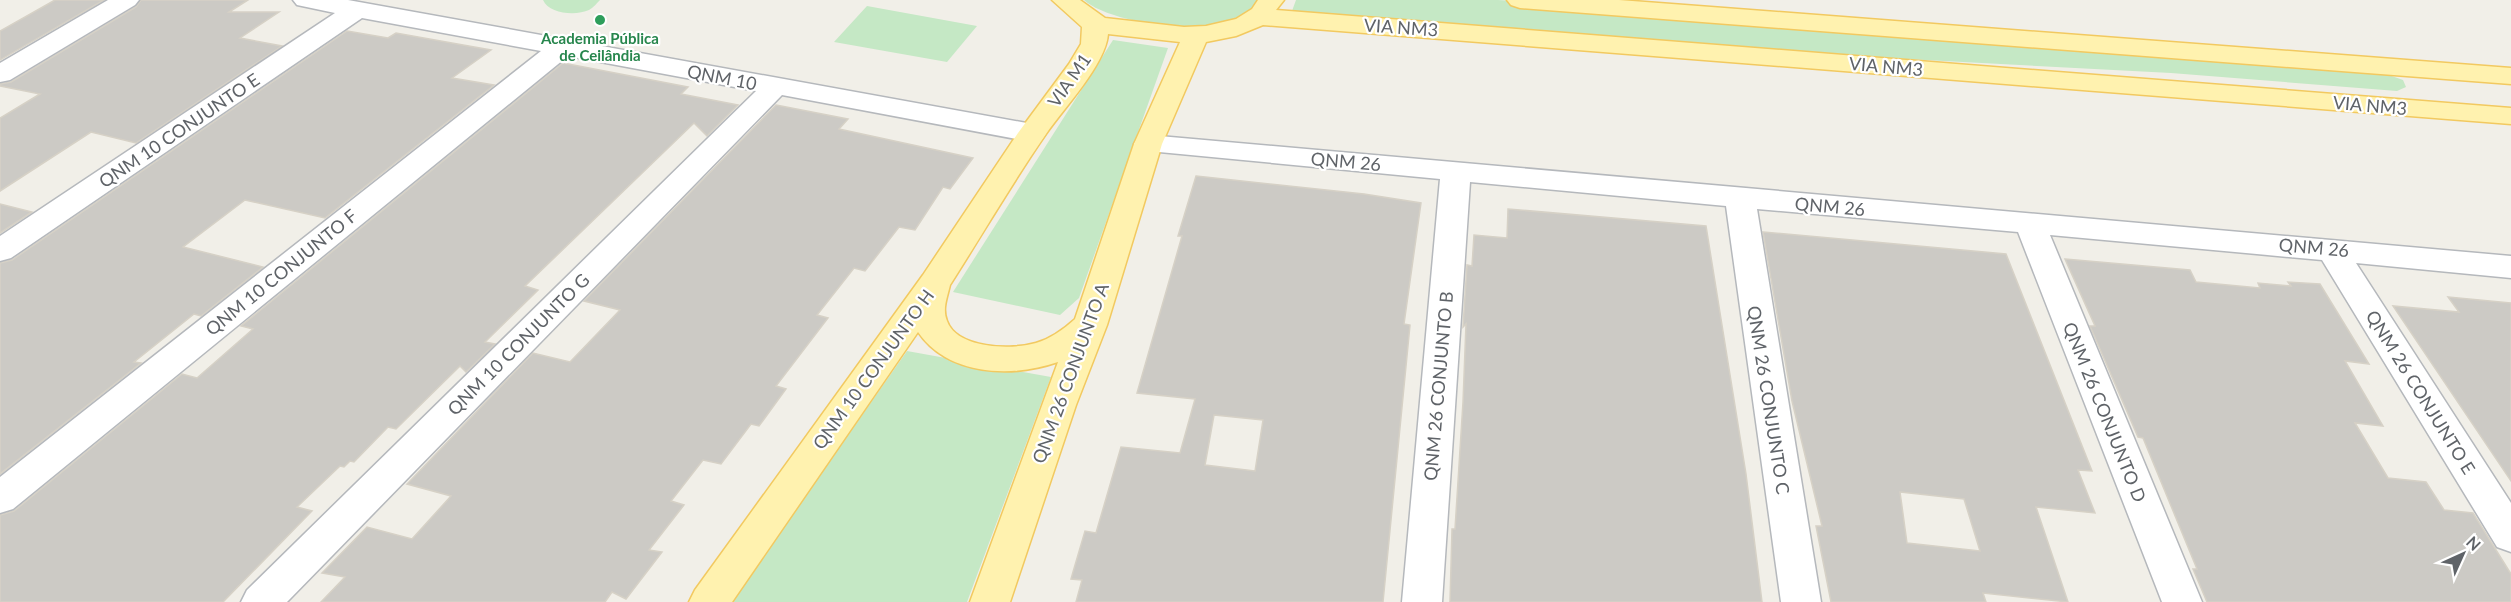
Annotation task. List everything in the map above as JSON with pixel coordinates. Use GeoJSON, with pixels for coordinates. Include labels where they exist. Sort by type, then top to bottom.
{"type":"FeatureCollection","features":[{"type":"Feature","properties":{"kind":"main road"},"geometry":{"type":"LineString","coordinates":[[1065,0],[1095,23],[1195,37],[1232,28],[1266,9]]}},
{"type":"Feature","properties":{"kind":"main road","name":"VIA NM3"},"geometry":{"type":"LineString","coordinates":[[1520,0],[2502,75]]}},
{"type":"Feature","properties":{"kind":"main road","name":"VIA NM3"},"geometry":{"type":"LineString","coordinates":[[1266,9],[1394,26],[2511,116]]}},
{"type":"Feature","properties":{"kind":"main road","name":"VIA M1"},"geometry":{"type":"LineString","coordinates":[[1032,133],[1094,45],[1095,23]]}},
{"type":"Feature","properties":{"kind":"main road"},"geometry":{"type":"LineString","coordinates":[[1148,144],[1195,37]]}},
{"type":"Feature","properties":{"kind":"main road"},"geometry":{"type":"LineString","coordinates":[[2386,66],[2427,82],[2424,101],[2414,108]]}},
{"type":"Feature","properties":{"kind":"main road"},"geometry":{"type":"LineString","coordinates":[[2502,75],[2480,82],[2492,94],[2491,96],[2511,108]]}},
{"type":"Feature","properties":{"kind":"main road","name":"QNM 10 CONJUNTO H"},"geometry":{"type":"LineString","coordinates":[[709,602],[935,282],[1032,133]]}},
{"type":"Feature","properties":{"kind":"main road","name":"QNM 26 CONJUNTO A"},"geometry":{"type":"LineString","coordinates":[[990,602],[1058,405],[1090,325],[1148,144]]}},
{"type":"Feature","properties":{"kind":"main road"},"geometry":{"type":"LineString","coordinates":[[935,282],[927,309],[929,322],[947,344],[973,356],[1000,360],[1042,355],[1077,337],[1090,325]]}},
{"type":"Feature","properties":{"kind":"street"},"geometry":{"type":"LineString","coordinates":[[0,74],[126,0]]}},
{"type":"Feature","properties":{"kind":"street","name":"QNM 10"},"geometry":{"type":"LineString","coordinates":[[306,0],[1032,133]]}},
{"type":"Feature","properties":{"kind":"street","name":"QNM 10 CONJUNTO E"},"geometry":{"type":"LineString","coordinates":[[0,251],[357,10]]}},
{"type":"Feature","properties":{"kind":"street","name":"QNM 10 CONJUNTO F"},"geometry":{"type":"LineString","coordinates":[[0,498],[563,47]]}},
{"type":"Feature","properties":{"kind":"street","name":"QNM 10 CONJUNTO G"},"geometry":{"type":"LineString","coordinates":[[261,602],[775,87]]}},
{"type":"Feature","properties":{"kind":"street","name":"QNM 26"},"geometry":{"type":"LineString","coordinates":[[1148,144],[2511,267]]}},
{"type":"Feature","properties":{"kind":"street","name":"QNM 26 CONJUNTO B"},"geometry":{"type":"LineString","coordinates":[[1422,602],[1456,171]]}},
{"type":"Feature","properties":{"kind":"street","name":"QNM 26 CONJUNTO C"},"geometry":{"type":"LineString","coordinates":[[1740,198],[1801,602]]}},
{"type":"Feature","properties":{"kind":"street","name":"QNM 26 CONJUNTO D"},"geometry":{"type":"LineString","coordinates":[[2029,222],[2182,602]]}},
{"type":"Feature","properties":{"kind":"street","name":"QNM 26 CONJUNTO E"},"geometry":{"type":"LineString","coordinates":[[2331,249],[2511,536]]}},
{"type":"Feature","properties":{"kind":"green space"},"geometry":{"type":"Polygon","coordinates":[[[543,0],[600,0],[589,10],[570,13],[557,11],[546,5],[543,0]]]}},
{"type":"Feature","properties":{"kind":"green space"},"geometry":{"type":"Polygon","coordinates":[[[1084,0],[1260,0],[1248,14],[1229,22],[1204,26],[1176,26],[1121,17],[1099,9],[1084,0]]]}},
{"type":"Feature","properties":{"kind":"green space"},"geometry":{"type":"Polygon","coordinates":[[[1296,0],[1498,0],[1579,5],[2386,74],[2403,80],[2406,87],[2397,91],[2171,73],[1906,59],[1292,11],[1296,0]]]}},
{"type":"Feature","properties":{"kind":"green space"},"geometry":{"type":"Polygon","coordinates":[[[867,6],[977,26],[947,62],[834,42],[867,6]]]}},
{"type":"Feature","properties":{"kind":"green space"},"geometry":{"type":"Polygon","coordinates":[[[1113,40],[1168,48],[1079,298],[1060,315],[953,292],[1113,40]]]}},
{"type":"Feature","properties":{"kind":"green space"},"geometry":{"type":"Polygon","coordinates":[[[907,351],[1051,377],[967,602],[731,602],[907,351]]]}},
{"type":"Feature","properties":{"kind":"building"},"geometry":{"type":"Polygon","coordinates":[[[55,0],[104,0],[0,60],[0,31],[55,0]]]}},
{"type":"Feature","properties":{"kind":"building"},"geometry":{"type":"Polygon","coordinates":[[[141,0],[248,0],[229,12],[279,12],[240,38],[282,46],[136,143],[91,132],[0,191],[0,118],[40,94],[0,86],[0,84],[11,82],[136,7],[141,0]]]}},
{"type":"Feature","properties":{"kind":"building"},"geometry":{"type":"Polygon","coordinates":[[[347,31],[388,38],[396,33],[491,50],[452,78],[494,85],[325,218],[245,200],[183,247],[263,267],[201,316],[194,314],[134,362],[141,363],[0,474],[0,263],[12,260],[347,31]]]}},
{"type":"Feature","properties":{"kind":"building"},"geometry":{"type":"Polygon","coordinates":[[[563,63],[688,87],[681,94],[738,105],[707,136],[694,123],[525,286],[538,290],[485,342],[495,344],[466,372],[460,366],[396,429],[388,427],[354,462],[350,461],[344,467],[340,466],[297,507],[312,511],[223,602],[0,602],[0,515],[14,511],[182,374],[197,378],[253,329],[241,326],[563,63]]]}},
{"type":"Feature","properties":{"kind":"building"},"geometry":{"type":"Polygon","coordinates":[[[776,105],[848,119],[839,129],[973,158],[950,189],[943,187],[915,230],[899,227],[865,271],[854,268],[817,315],[828,318],[776,386],[786,389],[759,426],[751,424],[721,464],[703,460],[671,501],[684,505],[649,550],[662,552],[626,599],[612,592],[605,602],[321,602],[345,577],[322,573],[367,527],[412,539],[451,496],[407,484],[533,353],[570,362],[620,310],[584,301],[776,105]]]}},
{"type":"Feature","properties":{"kind":"building"},"geometry":{"type":"Polygon","coordinates":[[[1196,176],[1364,194],[1421,203],[1404,324],[1410,325],[1383,602],[1076,602],[1082,580],[1071,579],[1073,572],[1085,531],[1096,533],[1121,447],[1180,453],[1195,399],[1137,393],[1182,236],[1178,236],[1196,176]],[[1214,415],[1205,465],[1255,471],[1263,420],[1214,415]]]}},
{"type":"Feature","properties":{"kind":"building"},"geometry":{"type":"Polygon","coordinates":[[[0,204],[32,212],[0,233],[0,204]]]}},
{"type":"Feature","properties":{"kind":"building"},"geometry":{"type":"Polygon","coordinates":[[[1508,209],[1706,226],[1746,474],[1762,602],[1450,602],[1452,529],[1455,529],[1463,402],[1466,324],[1463,327],[1467,265],[1472,266],[1474,235],[1507,238],[1508,209]]]}},
{"type":"Feature","properties":{"kind":"building"},"geometry":{"type":"Polygon","coordinates":[[[1763,232],[2006,254],[2092,471],[2078,470],[2095,513],[2036,507],[2068,602],[1983,593],[1986,602],[1831,602],[1816,526],[1822,526],[1792,401],[1763,232]],[[1900,492],[1907,543],[1980,551],[1964,499],[1900,492]]]}},
{"type":"Feature","properties":{"kind":"building"},"geometry":{"type":"Polygon","coordinates":[[[2065,259],[2190,270],[2196,282],[2260,288],[2258,283],[2291,286],[2288,282],[2320,284],[2369,364],[2345,361],[2383,426],[2355,423],[2388,478],[2426,482],[2444,510],[2473,513],[2511,574],[2511,602],[2207,602],[2193,569],[2197,569],[2143,438],[2138,437],[2090,326],[2095,326],[2065,259]]]}},
{"type":"Feature","properties":{"kind":"building"},"geometry":{"type":"Polygon","coordinates":[[[2448,297],[2511,303],[2511,481],[2393,306],[2459,312],[2448,297]]]}},
{"type":"Feature","properties":{"kind":"place","name":"Academia Pública de Ceilândia"},"geometry":{"type":"Point","coordinates":[600,20]}}]}
